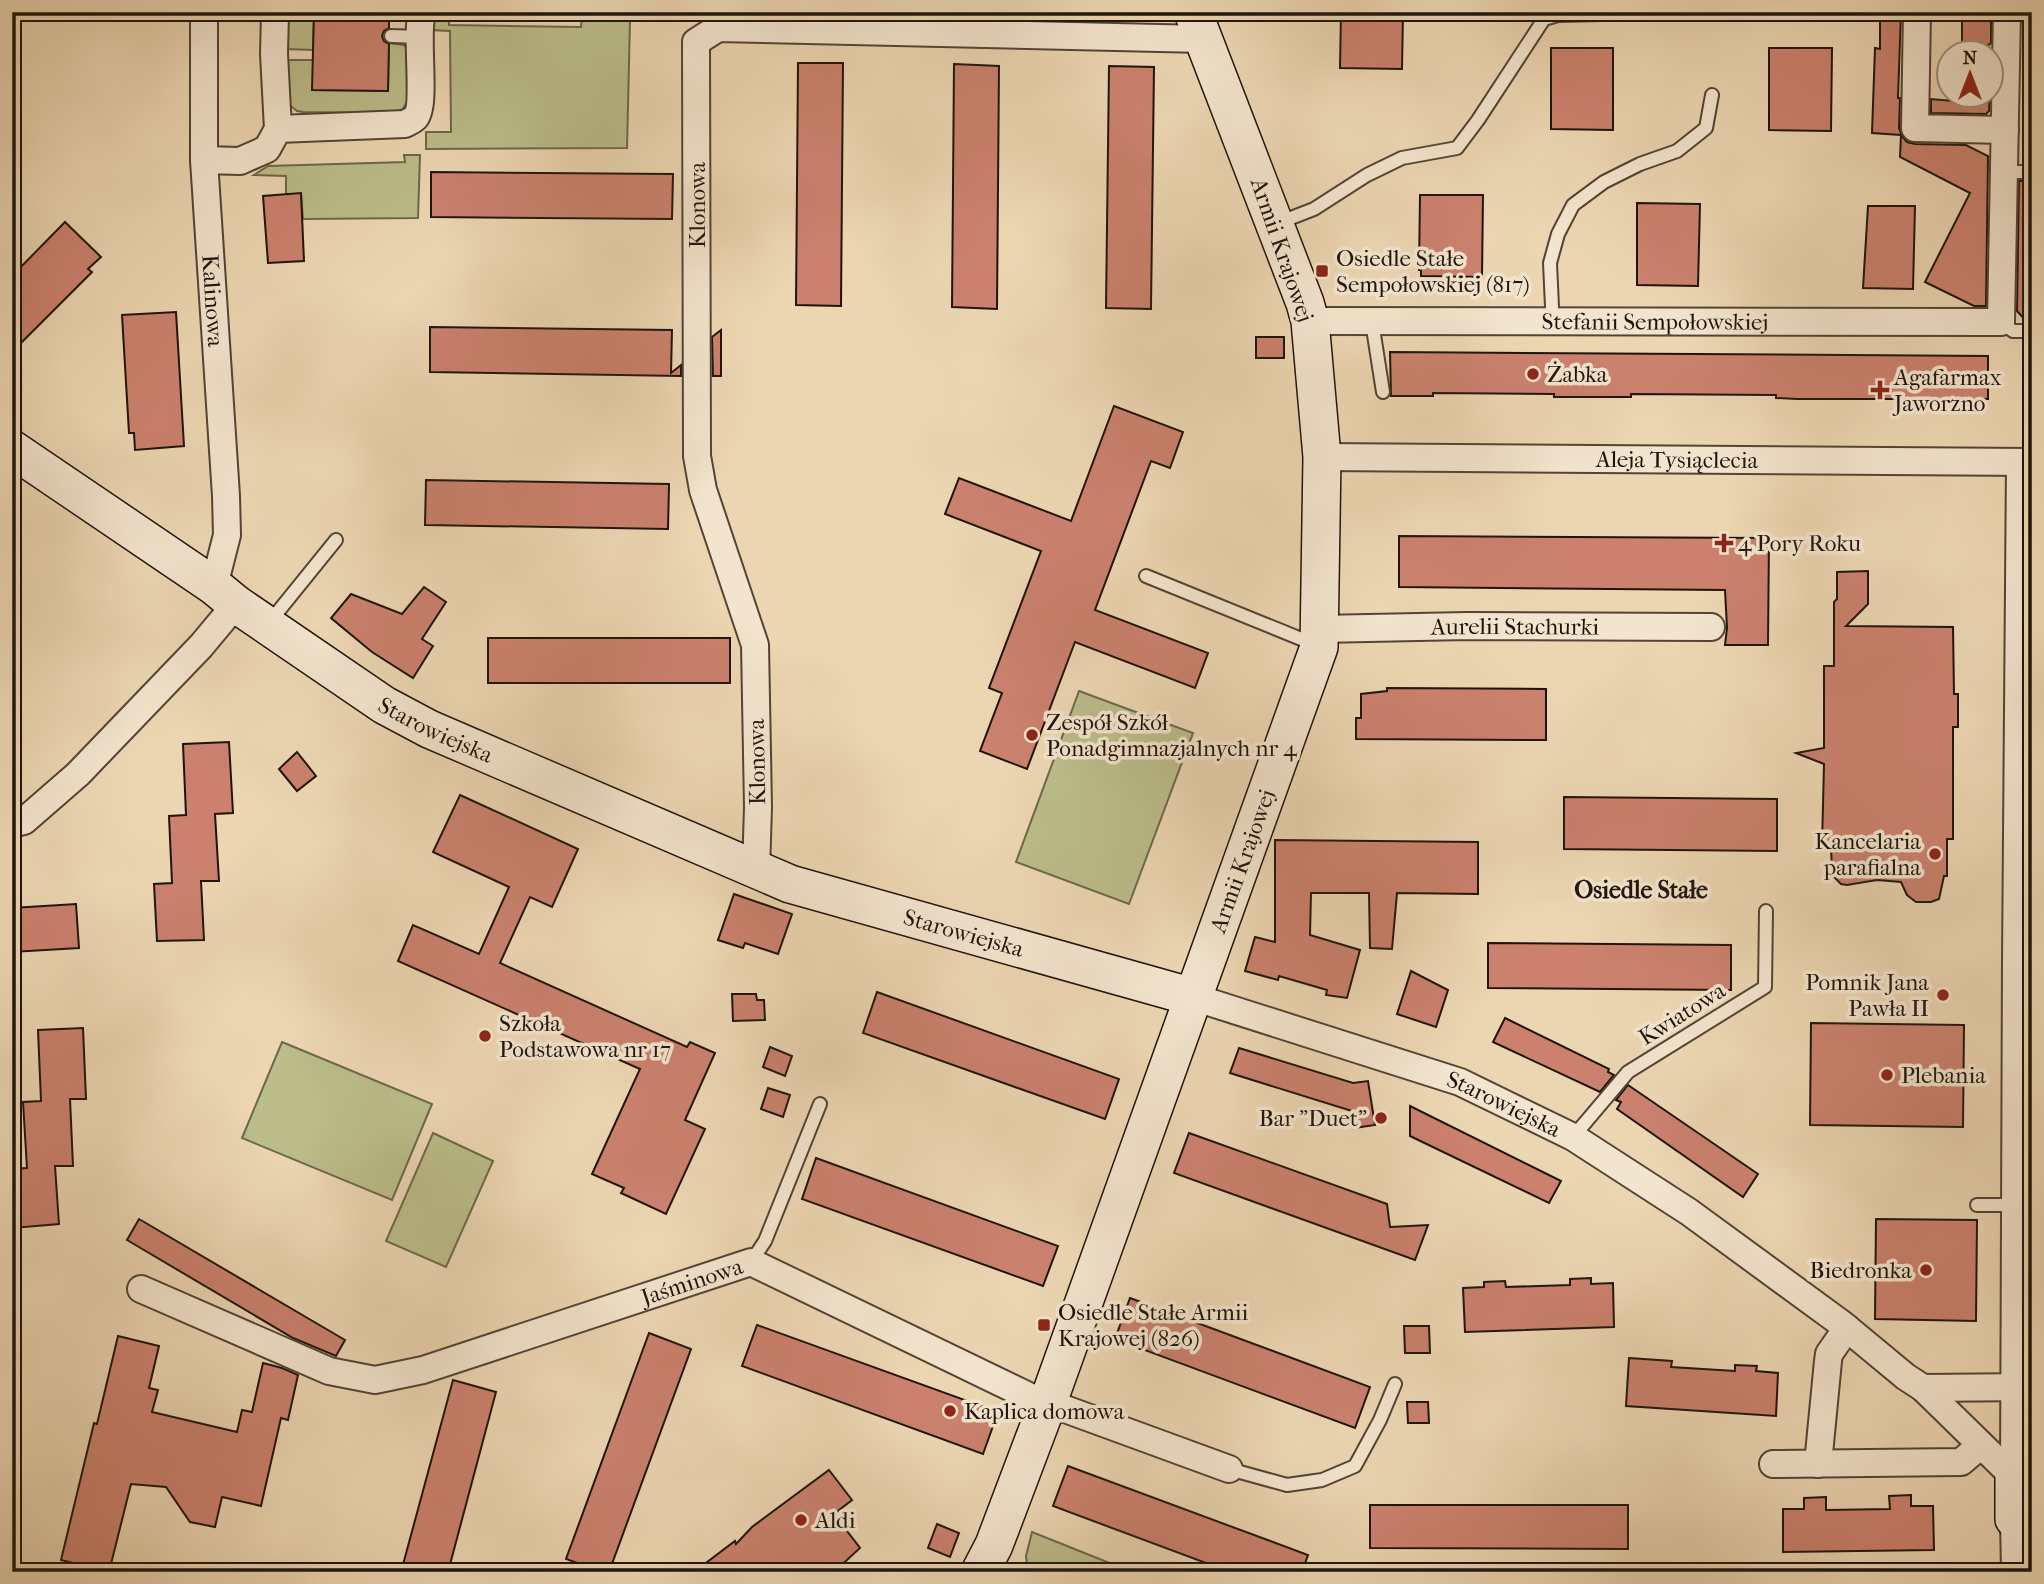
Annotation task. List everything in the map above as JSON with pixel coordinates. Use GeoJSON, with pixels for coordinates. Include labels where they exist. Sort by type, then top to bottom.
{"type":"FeatureCollection","features":[{"type":"Feature","properties":{"kind":"street","name":"Kalinowa"},"geometry":{"type":"LineString","coordinates":[[12,824],[24,821],[78,774],[201,646],[225,595],[226,496],[205,160],[204,12]]}},
{"type":"Feature","properties":{"kind":"street"},"geometry":{"type":"LineString","coordinates":[[205,160],[240,161],[267,149],[278,130],[275,12]]}},
{"type":"Feature","properties":{"kind":"street"},"geometry":{"type":"LineString","coordinates":[[1917,12],[1915,128],[2005,130]]}},
{"type":"Feature","properties":{"kind":"street"},"geometry":{"type":"LineString","coordinates":[[2001,322],[2007,12]]}},
{"type":"Feature","properties":{"kind":"street","name":"Armii Krajowej"},"geometry":{"type":"LineString","coordinates":[[981,1572],[994,1545],[1047,1405],[1319,638],[1322,457],[1310,321],[1199,20]]}},
{"type":"Feature","properties":{"kind":"street","name":"Klonowa"},"geometry":{"type":"LineString","coordinates":[[756,871],[758,807],[755,645],[703,490],[697,456],[696,42],[718,28],[1199,20]]}},
{"type":"Feature","properties":{"kind":"street"},"geometry":{"type":"LineString","coordinates":[[278,130],[405,124],[415,118],[420,106],[420,24]]}},
{"type":"Feature","properties":{"kind":"street","name":"Stefanii Sempołowskiej"},"geometry":{"type":"LineString","coordinates":[[1310,321],[2001,322]]}},
{"type":"Feature","properties":{"kind":"street","name":"Starowiejska"},"geometry":{"type":"LineString","coordinates":[[12,449],[384,705],[429,729],[790,884],[1193,997],[1460,1082],[1573,1137],[1689,1212],[1847,1328],[1923,1388],[2014,1477]]}},
{"type":"Feature","properties":{"kind":"street","name":"Aleja Tysiąclecia"},"geometry":{"type":"LineString","coordinates":[[1322,457],[2026,462]]}},
{"type":"Feature","properties":{"kind":"street"},"geometry":{"type":"LineString","coordinates":[[2015,1572],[2014,1477],[2022,1387],[2014,1205],[2024,1008],[2026,462]]}},
{"type":"Feature","properties":{"kind":"street","name":"Aurelii Stachurki"},"geometry":{"type":"LineString","coordinates":[[1319,638],[1480,626],[1712,627]]}},
{"type":"Feature","properties":{"kind":"street","name":"Jaśminowa"},"geometry":{"type":"LineString","coordinates":[[141,1289],[329,1371],[374,1380],[423,1370],[751,1262],[1047,1405],[1065,1409],[1229,1469]]}},
{"type":"Feature","properties":{"kind":"street"},"geometry":{"type":"LineString","coordinates":[[1818,1464],[1829,1354],[1847,1328]]}},
{"type":"Feature","properties":{"kind":"street"},"geometry":{"type":"LineString","coordinates":[[1923,1388],[2022,1387]]}},
{"type":"Feature","properties":{"kind":"street"},"geometry":{"type":"LineString","coordinates":[[1773,1464],[1961,1462],[1981,1445]]}},
{"type":"Feature","properties":{"kind":"lane"},"geometry":{"type":"LineString","coordinates":[[1275,225],[1314,209],[1367,175],[1402,158],[1457,148],[1544,19],[1558,15],[1604,14]]}},
{"type":"Feature","properties":{"kind":"lane"},"geometry":{"type":"LineString","coordinates":[[391,36],[420,24]]}},
{"type":"Feature","properties":{"kind":"lane"},"geometry":{"type":"LineString","coordinates":[[1550,322],[1550,263],[1558,234],[1573,205],[1604,182],[1640,164],[1677,151],[1706,128],[1712,95]]}},
{"type":"Feature","properties":{"kind":"lane"},"geometry":{"type":"LineString","coordinates":[[2003,172],[2032,172]]}},
{"type":"Feature","properties":{"kind":"lane"},"geometry":{"type":"LineString","coordinates":[[1371,322],[1382,392]]}},
{"type":"Feature","properties":{"kind":"lane"},"geometry":{"type":"LineString","coordinates":[[2001,322],[2013,331],[2032,331]]}},
{"type":"Feature","properties":{"kind":"lane"},"geometry":{"type":"LineString","coordinates":[[267,625],[336,540]]}},
{"type":"Feature","properties":{"kind":"lane"},"geometry":{"type":"LineString","coordinates":[[1146,576],[1319,638]]}},
{"type":"Feature","properties":{"kind":"lane","name":"Kwiatowa"},"geometry":{"type":"LineString","coordinates":[[1573,1137],[1628,1072],[1765,987],[1766,911]]}},
{"type":"Feature","properties":{"kind":"lane"},"geometry":{"type":"LineString","coordinates":[[751,1262],[765,1241],[820,1104]]}},
{"type":"Feature","properties":{"kind":"lane"},"geometry":{"type":"LineString","coordinates":[[1977,1205],[2014,1205]]}},
{"type":"Feature","properties":{"kind":"lane"},"geometry":{"type":"LineString","coordinates":[[1229,1469],[1287,1485],[1322,1480],[1355,1466],[1380,1420],[1395,1384]]}},
{"type":"Feature","properties":{"kind":"green space"},"geometry":{"type":"Polygon","coordinates":[[[285,12],[314,12],[313,50],[284,49],[285,12]]]}},
{"type":"Feature","properties":{"kind":"green space"},"geometry":{"type":"Polygon","coordinates":[[[434,12],[449,12],[449,25],[581,27],[582,12],[607,12],[630,21],[627,148],[426,149],[426,132],[451,132],[450,31],[430,30],[434,12]]]}},
{"type":"Feature","properties":{"kind":"green space"},"geometry":{"type":"Polygon","coordinates":[[[389,43],[404,45],[408,49],[407,102],[402,110],[389,113],[303,112],[287,103],[284,60],[313,60],[313,90],[388,91],[389,43]]]}},
{"type":"Feature","properties":{"kind":"green space"},"geometry":{"type":"Polygon","coordinates":[[[404,155],[420,155],[418,218],[303,219],[301,194],[286,194],[286,176],[254,175],[268,166],[405,162],[404,155]]]}},
{"type":"Feature","properties":{"kind":"green space"},"geometry":{"type":"Polygon","coordinates":[[[1079,691],[1193,733],[1129,904],[1016,862],[1079,691]]]}},
{"type":"Feature","properties":{"kind":"green space"},"geometry":{"type":"Polygon","coordinates":[[[282,1042],[432,1104],[392,1200],[242,1138],[282,1042]]]}},
{"type":"Feature","properties":{"kind":"green space"},"geometry":{"type":"Polygon","coordinates":[[[433,1133],[493,1161],[446,1267],[386,1241],[433,1133]]]}},
{"type":"Feature","properties":{"kind":"green space"},"geometry":{"type":"Polygon","coordinates":[[[1032,1532],[1132,1572],[1028,1572],[1026,1556],[1032,1532]]]}},
{"type":"Feature","properties":{"kind":"green space"},"geometry":{"type":"Polygon","coordinates":[[[1346,1565],[1970,1569],[1970,1572],[1342,1572],[1346,1565]]]}},
{"type":"Feature","properties":{"kind":"building"},"geometry":{"type":"Polygon","coordinates":[[[314,12],[389,12],[389,28],[382,36],[389,44],[388,91],[312,90],[314,12]]]}},
{"type":"Feature","properties":{"kind":"building"},"geometry":{"type":"Polygon","coordinates":[[[1341,12],[1403,12],[1402,69],[1340,68],[1341,12]]]}},
{"type":"Feature","properties":{"kind":"building"},"geometry":{"type":"Polygon","coordinates":[[[1880,12],[1901,12],[1898,98],[1899,128],[1902,136],[1907,142],[1915,144],[1966,145],[1988,156],[1986,306],[1974,306],[1925,282],[1970,193],[1900,157],[1901,135],[1872,133],[1875,48],[1880,49],[1880,12]]]}},
{"type":"Feature","properties":{"kind":"building"},"geometry":{"type":"Polygon","coordinates":[[[1962,15],[1984,16],[1991,22],[1991,38],[1962,38],[1962,15]]]}},
{"type":"Feature","properties":{"kind":"building"},"geometry":{"type":"Polygon","coordinates":[[[1551,48],[1613,48],[1613,130],[1551,129],[1551,48]]]}},
{"type":"Feature","properties":{"kind":"building"},"geometry":{"type":"Polygon","coordinates":[[[1769,48],[1832,48],[1831,131],[1769,130],[1769,48]]]}},
{"type":"Feature","properties":{"kind":"building"},"geometry":{"type":"Polygon","coordinates":[[[798,63],[843,63],[841,306],[796,305],[798,63]]]}},
{"type":"Feature","properties":{"kind":"building"},"geometry":{"type":"Polygon","coordinates":[[[954,64],[999,66],[997,309],[952,307],[954,64]]]}},
{"type":"Feature","properties":{"kind":"building"},"geometry":{"type":"Polygon","coordinates":[[[1109,66],[1154,67],[1151,309],[1106,308],[1109,66]]]}},
{"type":"Feature","properties":{"kind":"building"},"geometry":{"type":"Polygon","coordinates":[[[1931,99],[1936,99],[1936,108],[1989,108],[1989,111],[1986,114],[1931,113],[1931,99]]]}},
{"type":"Feature","properties":{"kind":"building"},"geometry":{"type":"Polygon","coordinates":[[[431,172],[673,174],[672,219],[431,217],[431,172]]]}},
{"type":"Feature","properties":{"kind":"building"},"geometry":{"type":"Polygon","coordinates":[[[2019,181],[2032,181],[2032,322],[2027,322],[2017,311],[2019,181]]]}},
{"type":"Feature","properties":{"kind":"building"},"geometry":{"type":"Polygon","coordinates":[[[301,193],[304,261],[268,263],[263,196],[301,193]]]}},
{"type":"Feature","properties":{"kind":"building"},"geometry":{"type":"Polygon","coordinates":[[[1420,195],[1483,195],[1482,277],[1421,276],[1420,195]]]}},
{"type":"Feature","properties":{"kind":"building"},"geometry":{"type":"Polygon","coordinates":[[[1637,203],[1700,204],[1698,286],[1637,285],[1637,203]]]}},
{"type":"Feature","properties":{"kind":"building"},"geometry":{"type":"Polygon","coordinates":[[[1868,206],[1915,206],[1913,289],[1863,288],[1868,206]]]}},
{"type":"Feature","properties":{"kind":"building"},"geometry":{"type":"Polygon","coordinates":[[[65,222],[101,257],[88,269],[92,272],[12,352],[12,276],[65,222]]]}},
{"type":"Feature","properties":{"kind":"building"},"geometry":{"type":"Polygon","coordinates":[[[176,312],[184,446],[135,450],[134,433],[129,433],[122,315],[176,312]]]}},
{"type":"Feature","properties":{"kind":"building"},"geometry":{"type":"Polygon","coordinates":[[[430,327],[672,330],[671,373],[681,365],[681,376],[430,372],[430,327]]]}},
{"type":"Feature","properties":{"kind":"building"},"geometry":{"type":"Polygon","coordinates":[[[721,330],[721,376],[713,376],[712,337],[721,330]]]}},
{"type":"Feature","properties":{"kind":"building"},"geometry":{"type":"Polygon","coordinates":[[[1256,337],[1284,337],[1284,358],[1256,358],[1256,337]]]}},
{"type":"Feature","properties":{"kind":"building"},"geometry":{"type":"Polygon","coordinates":[[[1390,352],[1988,356],[1988,399],[1797,399],[1776,398],[1776,395],[1631,394],[1631,397],[1554,397],[1554,394],[1433,393],[1433,396],[1391,396],[1390,352]]]}},
{"type":"Feature","properties":{"kind":"building"},"geometry":{"type":"Polygon","coordinates":[[[1114,406],[1183,432],[1170,468],[1151,461],[1095,610],[1208,653],[1195,688],[1075,642],[1027,769],[980,751],[1002,693],[989,688],[1041,551],[945,514],[959,478],[1071,521],[1114,406]]]}},
{"type":"Feature","properties":{"kind":"building"},"geometry":{"type":"Polygon","coordinates":[[[426,480],[669,484],[668,529],[425,525],[426,480]]]}},
{"type":"Feature","properties":{"kind":"building"},"geometry":{"type":"Polygon","coordinates":[[[1399,536],[1769,538],[1768,645],[1725,645],[1725,590],[1399,587],[1399,536]]]}},
{"type":"Feature","properties":{"kind":"building"},"geometry":{"type":"Polygon","coordinates":[[[1868,571],[1868,604],[1846,626],[1953,627],[1954,694],[1958,694],[1958,727],[1953,727],[1953,839],[1947,839],[1947,876],[1944,876],[1939,899],[1931,902],[1916,902],[1907,895],[1901,882],[1877,880],[1847,885],[1841,884],[1835,878],[1832,873],[1831,846],[1822,846],[1824,764],[1796,753],[1824,748],[1824,666],[1834,666],[1837,572],[1868,571]]]}},
{"type":"Feature","properties":{"kind":"building"},"geometry":{"type":"Polygon","coordinates":[[[424,587],[446,602],[422,639],[433,646],[413,678],[372,652],[331,618],[351,594],[402,614],[424,587]]]}},
{"type":"Feature","properties":{"kind":"building"},"geometry":{"type":"Polygon","coordinates":[[[488,638],[730,638],[730,683],[488,683],[488,638]]]}},
{"type":"Feature","properties":{"kind":"building"},"geometry":{"type":"Polygon","coordinates":[[[1387,688],[1546,689],[1546,740],[1356,739],[1356,718],[1361,718],[1361,694],[1387,691],[1387,688]]]}},
{"type":"Feature","properties":{"kind":"building"},"geometry":{"type":"Polygon","coordinates":[[[229,742],[233,813],[215,814],[219,881],[201,881],[204,940],[157,941],[154,884],[172,883],[169,816],[186,815],[183,744],[229,742]]]}},
{"type":"Feature","properties":{"kind":"building"},"geometry":{"type":"Polygon","coordinates":[[[297,752],[316,776],[297,791],[279,769],[297,752]]]}},
{"type":"Feature","properties":{"kind":"building"},"geometry":{"type":"Polygon","coordinates":[[[460,795],[578,849],[552,907],[530,897],[500,963],[687,1047],[690,1042],[715,1053],[685,1120],[705,1129],[666,1214],[621,1193],[624,1188],[592,1174],[640,1069],[398,961],[413,925],[479,954],[509,887],[433,852],[460,795]]]}},
{"type":"Feature","properties":{"kind":"building"},"geometry":{"type":"Polygon","coordinates":[[[1564,797],[1777,799],[1777,851],[1564,849],[1564,797]]]}},
{"type":"Feature","properties":{"kind":"building"},"geometry":{"type":"Polygon","coordinates":[[[1275,840],[1478,842],[1478,894],[1397,893],[1392,949],[1370,948],[1369,893],[1311,893],[1310,935],[1360,950],[1347,998],[1326,995],[1327,990],[1279,976],[1278,980],[1245,971],[1255,937],[1275,942],[1275,840]]]}},
{"type":"Feature","properties":{"kind":"building"},"geometry":{"type":"Polygon","coordinates":[[[734,894],[792,914],[778,954],[745,943],[743,948],[718,940],[734,894]]]}},
{"type":"Feature","properties":{"kind":"building"},"geometry":{"type":"Polygon","coordinates":[[[76,904],[79,948],[12,952],[12,908],[76,904]]]}},
{"type":"Feature","properties":{"kind":"building"},"geometry":{"type":"Polygon","coordinates":[[[1488,943],[1731,945],[1731,990],[1488,988],[1488,943]]]}},
{"type":"Feature","properties":{"kind":"building"},"geometry":{"type":"Polygon","coordinates":[[[1411,971],[1448,990],[1436,1027],[1397,1014],[1411,971]]]}},
{"type":"Feature","properties":{"kind":"building"},"geometry":{"type":"Polygon","coordinates":[[[877,992],[1119,1079],[1105,1119],[863,1033],[877,992]]]}},
{"type":"Feature","properties":{"kind":"building"},"geometry":{"type":"Polygon","coordinates":[[[732,994],[756,994],[757,1000],[764,1000],[765,1020],[733,1021],[732,994]]]}},
{"type":"Feature","properties":{"kind":"building"},"geometry":{"type":"Polygon","coordinates":[[[1505,1018],[1609,1069],[1608,1072],[1614,1075],[1600,1092],[1493,1042],[1505,1018]]]}},
{"type":"Feature","properties":{"kind":"building","name":"Plebania"},"geometry":{"type":"Polygon","coordinates":[[[1811,1023],[1964,1025],[1963,1127],[1810,1125],[1811,1023]]]}},
{"type":"Feature","properties":{"kind":"building"},"geometry":{"type":"Polygon","coordinates":[[[83,1028],[86,1099],[70,1099],[73,1166],[55,1166],[59,1224],[13,1228],[12,1169],[27,1168],[23,1102],[41,1101],[38,1030],[83,1028]]]}},
{"type":"Feature","properties":{"kind":"building"},"geometry":{"type":"Polygon","coordinates":[[[770,1047],[792,1056],[785,1076],[763,1067],[770,1047]]]}},
{"type":"Feature","properties":{"kind":"building"},"geometry":{"type":"Polygon","coordinates":[[[1239,1048],[1353,1083],[1368,1081],[1375,1125],[1354,1128],[1352,1111],[1230,1073],[1239,1048]]]}},
{"type":"Feature","properties":{"kind":"building"},"geometry":{"type":"Polygon","coordinates":[[[1628,1085],[1758,1174],[1743,1197],[1617,1109],[1621,1102],[1616,1100],[1628,1085]]]}},
{"type":"Feature","properties":{"kind":"building"},"geometry":{"type":"Polygon","coordinates":[[[768,1088],[790,1095],[783,1117],[761,1109],[768,1088]]]}},
{"type":"Feature","properties":{"kind":"building"},"geometry":{"type":"Polygon","coordinates":[[[1410,1106],[1561,1181],[1549,1203],[1410,1136],[1410,1106]]]}},
{"type":"Feature","properties":{"kind":"building"},"geometry":{"type":"Polygon","coordinates":[[[1189,1133],[1387,1204],[1390,1227],[1428,1225],[1415,1260],[1174,1173],[1189,1133]]]}},
{"type":"Feature","properties":{"kind":"building"},"geometry":{"type":"Polygon","coordinates":[[[816,1158],[1058,1246],[1043,1286],[802,1199],[816,1158]]]}},
{"type":"Feature","properties":{"kind":"building"},"geometry":{"type":"Polygon","coordinates":[[[139,1219],[345,1340],[336,1356],[293,1338],[127,1240],[139,1219]]]}},
{"type":"Feature","properties":{"kind":"building","name":"Biedronka"},"geometry":{"type":"Polygon","coordinates":[[[1876,1219],[1977,1220],[1976,1321],[1875,1319],[1876,1219]]]}},
{"type":"Feature","properties":{"kind":"building"},"geometry":{"type":"Polygon","coordinates":[[[1591,1278],[1591,1284],[1613,1283],[1614,1327],[1465,1332],[1463,1288],[1484,1287],[1484,1282],[1505,1281],[1506,1287],[1570,1285],[1570,1279],[1591,1278]]]}},
{"type":"Feature","properties":{"kind":"building"},"geometry":{"type":"Polygon","coordinates":[[[1130,1298],[1370,1387],[1355,1428],[1115,1339],[1130,1298]]]}},
{"type":"Feature","properties":{"kind":"building"},"geometry":{"type":"Polygon","coordinates":[[[757,1325],[998,1412],[983,1454],[742,1366],[757,1325]]]}},
{"type":"Feature","properties":{"kind":"building"},"geometry":{"type":"Polygon","coordinates":[[[1404,1326],[1429,1326],[1430,1353],[1405,1353],[1404,1326]]]}},
{"type":"Feature","properties":{"kind":"building"},"geometry":{"type":"Polygon","coordinates":[[[649,1333],[691,1349],[609,1572],[602,1572],[566,1559],[649,1333]]]}},
{"type":"Feature","properties":{"kind":"building"},"geometry":{"type":"Polygon","coordinates":[[[118,1336],[159,1346],[149,1388],[158,1390],[152,1412],[237,1432],[242,1410],[252,1412],[263,1363],[298,1375],[288,1420],[281,1418],[261,1506],[222,1497],[215,1527],[190,1522],[166,1487],[131,1484],[109,1572],[61,1560],[118,1336]]]}},
{"type":"Feature","properties":{"kind":"building"},"geometry":{"type":"Polygon","coordinates":[[[1629,1358],[1672,1361],[1671,1367],[1735,1371],[1735,1365],[1757,1366],[1756,1371],[1778,1373],[1776,1416],[1626,1406],[1629,1358]]]}},
{"type":"Feature","properties":{"kind":"building"},"geometry":{"type":"Polygon","coordinates":[[[453,1380],[496,1392],[448,1572],[401,1572],[453,1380]]]}},
{"type":"Feature","properties":{"kind":"building"},"geometry":{"type":"Polygon","coordinates":[[[1407,1402],[1428,1402],[1429,1423],[1408,1423],[1407,1402]]]}},
{"type":"Feature","properties":{"kind":"building"},"geometry":{"type":"Polygon","coordinates":[[[1068,1466],[1308,1555],[1302,1572],[1230,1572],[1053,1506],[1068,1466]]]}},
{"type":"Feature","properties":{"kind":"building","name":"Aldi"},"geometry":{"type":"Polygon","coordinates":[[[829,1470],[852,1500],[834,1514],[860,1548],[834,1572],[694,1572],[735,1541],[736,1544],[752,1527],[829,1470]]]}},
{"type":"Feature","properties":{"kind":"building"},"geometry":{"type":"Polygon","coordinates":[[[1911,1495],[1911,1506],[1933,1506],[1934,1550],[1783,1552],[1783,1509],[1804,1509],[1804,1498],[1826,1497],[1826,1510],[1890,1509],[1889,1496],[1911,1495]]]}},
{"type":"Feature","properties":{"kind":"building"},"geometry":{"type":"Polygon","coordinates":[[[1370,1505],[1628,1505],[1628,1549],[1370,1548],[1370,1505]]]}},
{"type":"Feature","properties":{"kind":"building"},"geometry":{"type":"Polygon","coordinates":[[[937,1524],[959,1533],[950,1557],[928,1548],[937,1524]]]}},
{"type":"Feature","properties":{"kind":"place","name":"Osiedle Stałe Sempołowskiej (817)"},"geometry":{"type":"Point","coordinates":[1322,271]}},
{"type":"Feature","properties":{"kind":"place","name":"Żabka"},"geometry":{"type":"Point","coordinates":[1533,374]}},
{"type":"Feature","properties":{"kind":"place","name":"Agafarmax Jaworzno"},"geometry":{"type":"Point","coordinates":[1880,390]}},
{"type":"Feature","properties":{"kind":"place","name":"4 Pory Roku"},"geometry":{"type":"Point","coordinates":[1724,543]}},
{"type":"Feature","properties":{"kind":"place","name":"Zespół Szkół Ponadgimnazjalnych nr 4"},"geometry":{"type":"Point","coordinates":[1032,735]}},
{"type":"Feature","properties":{"kind":"place","name":"Kancelaria parafialna"},"geometry":{"type":"Point","coordinates":[1935,854]}},
{"type":"Feature","properties":{"kind":"place","name":"Pomnik Jana Pawła II"},"geometry":{"type":"Point","coordinates":[1943,995]}},
{"type":"Feature","properties":{"kind":"place","name":"Szkoła Podstawowa nr 17"},"geometry":{"type":"Point","coordinates":[485,1036]}},
{"type":"Feature","properties":{"kind":"place","name":"Plebania"},"geometry":{"type":"Point","coordinates":[1887,1075]}},
{"type":"Feature","properties":{"kind":"place","name":"Bar \"Duet\""},"geometry":{"type":"Point","coordinates":[1381,1118]}},
{"type":"Feature","properties":{"kind":"place","name":"Biedronka"},"geometry":{"type":"Point","coordinates":[1926,1270]}},
{"type":"Feature","properties":{"kind":"place","name":"Osiedle Stałe Armii Krajowej (826)"},"geometry":{"type":"Point","coordinates":[1044,1325]}},
{"type":"Feature","properties":{"kind":"place","name":"Kaplica domowa"},"geometry":{"type":"Point","coordinates":[950,1411]}},
{"type":"Feature","properties":{"kind":"place","name":"Aldi"},"geometry":{"type":"Point","coordinates":[801,1520]}},
{"type":"Feature","properties":{"kind":"district","name":"Osiedle Stałe"},"geometry":{"type":"Point","coordinates":[1641,890]}}]}
